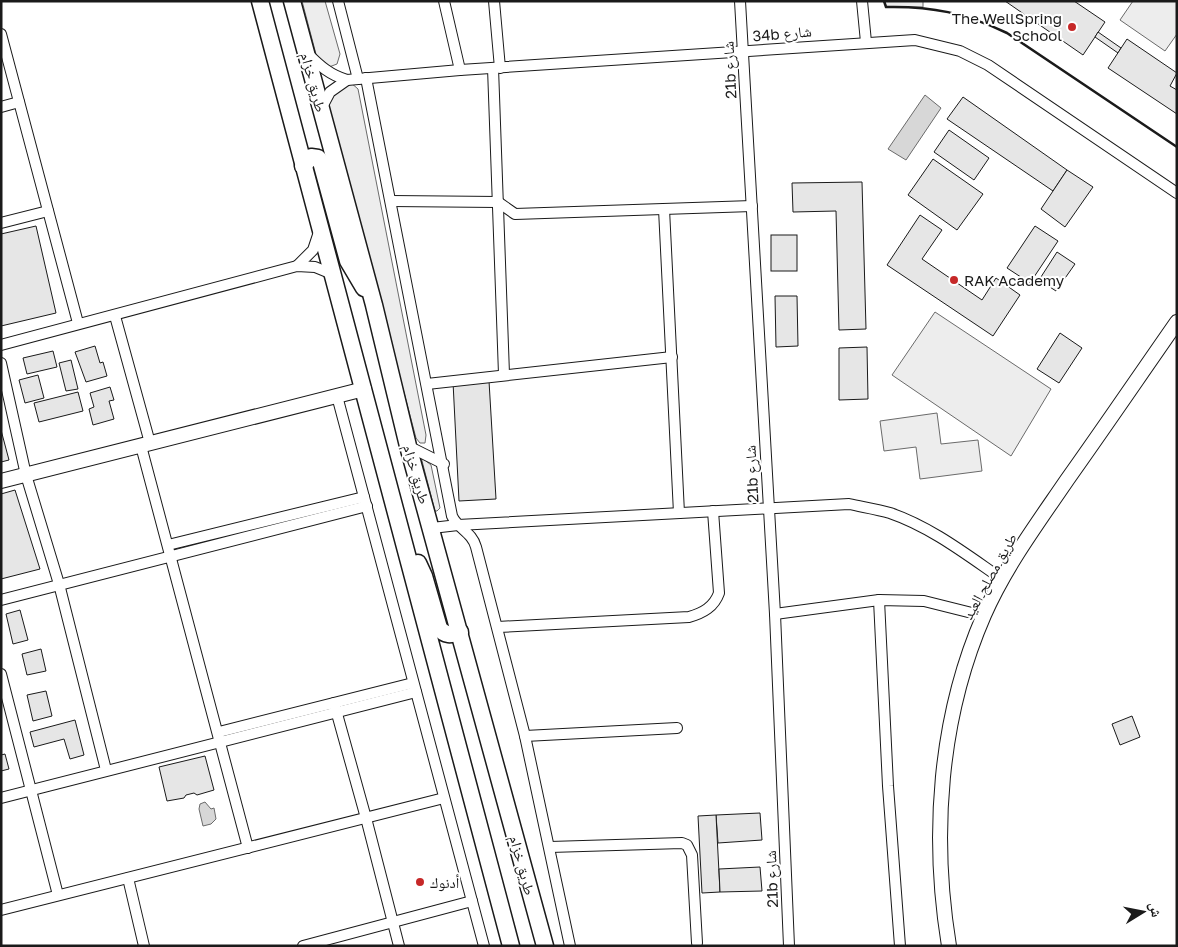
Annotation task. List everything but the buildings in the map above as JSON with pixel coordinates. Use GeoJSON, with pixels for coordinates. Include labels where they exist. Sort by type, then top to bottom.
{"type":"FeatureCollection","features":[{"type":"Feature","properties":{"kind":"main road","name":"طريق خزام"},"geometry":{"type":"LineString","coordinates":[[260,1],[511,946]]}},
{"type":"Feature","properties":{"kind":"main road","name":"طريق خزام"},"geometry":{"type":"LineString","coordinates":[[292,1],[374,305],[408,446],[545,946]]}},
{"type":"Feature","properties":{"kind":"main road"},"geometry":{"type":"LineString","coordinates":[[303,166],[311,157],[318,158],[348,261],[374,305]]}},
{"type":"Feature","properties":{"kind":"main road"},"geometry":{"type":"LineString","coordinates":[[406,551],[419,564],[439,628],[443,633],[449,635],[460,632]]}},
{"type":"Feature","properties":{"kind":"street"},"geometry":{"type":"LineString","coordinates":[[338,1],[362,79],[390,201],[444,464],[452,516],[475,542],[525,736],[570,946]]}},
{"type":"Feature","properties":{"kind":"street"},"geometry":{"type":"LineString","coordinates":[[444,1],[460,70]]}},
{"type":"Feature","properties":{"kind":"street"},"geometry":{"type":"LineString","coordinates":[[494,1],[504,374]]}},
{"type":"Feature","properties":{"kind":"street","name":"21b شارع"},"geometry":{"type":"LineString","coordinates":[[740,1],[775,614],[789,946]]}},
{"type":"Feature","properties":{"kind":"street"},"geometry":{"type":"LineString","coordinates":[[862,1],[866,42]]}},
{"type":"Feature","properties":{"kind":"street"},"geometry":{"type":"LineString","coordinates":[[1,34],[78,323]]}},
{"type":"Feature","properties":{"kind":"street","name":"34b شارع"},"geometry":{"type":"LineString","coordinates":[[305,51],[323,70],[347,80],[460,70],[915,40],[960,51],[988,65],[1177,193]]}},
{"type":"Feature","properties":{"kind":"street"},"geometry":{"type":"LineString","coordinates":[[321,110],[330,92],[347,80]]}},
{"type":"Feature","properties":{"kind":"street"},"geometry":{"type":"LineString","coordinates":[[1,107],[19,102]]}},
{"type":"Feature","properties":{"kind":"street"},"geometry":{"type":"LineString","coordinates":[[390,201],[498,202],[515,214],[752,206]]}},
{"type":"Feature","properties":{"kind":"street"},"geometry":{"type":"LineString","coordinates":[[664,209],[679,513]]}},
{"type":"Feature","properties":{"kind":"street"},"geometry":{"type":"LineString","coordinates":[[1,223],[48,211]]}},
{"type":"Feature","properties":{"kind":"street"},"geometry":{"type":"LineString","coordinates":[[297,266],[313,250],[320,230]]}},
{"type":"Feature","properties":{"kind":"street"},"geometry":{"type":"LineString","coordinates":[[1,345],[297,266],[315,268],[332,274]]}},
{"type":"Feature","properties":{"kind":"street"},"geometry":{"type":"LineString","coordinates":[[115,316],[168,545],[248,848]]}},
{"type":"Feature","properties":{"kind":"street","name":"طريق مصلح العيد"},"geometry":{"type":"LineString","coordinates":[[949,946],[941,875],[942,785],[955,704],[968,655],[1002,579],[1036,525],[1177,322]]}},
{"type":"Feature","properties":{"kind":"street"},"geometry":{"type":"LineString","coordinates":[[427,384],[504,374],[672,357]]}},
{"type":"Feature","properties":{"kind":"street"},"geometry":{"type":"LineString","coordinates":[[1,363],[26,475],[59,584],[106,770]]}},
{"type":"Feature","properties":{"kind":"street"},"geometry":{"type":"LineString","coordinates":[[1,481],[364,389]]}},
{"type":"Feature","properties":{"kind":"street"},"geometry":{"type":"LineString","coordinates":[[337,396],[484,946]]}},
{"type":"Feature","properties":{"kind":"street"},"geometry":{"type":"LineString","coordinates":[[408,446],[444,464]]}},
{"type":"Feature","properties":{"kind":"street"},"geometry":{"type":"LineString","coordinates":[[168,545],[365,502]]}},
{"type":"Feature","properties":{"kind":"street"},"geometry":{"type":"LineString","coordinates":[[1,600],[171,556],[365,502]]}},
{"type":"Feature","properties":{"kind":"street"},"geometry":{"type":"LineString","coordinates":[[432,528],[848,504],[889,513],[940,537],[1002,579]]}},
{"type":"Feature","properties":{"kind":"street"},"geometry":{"type":"LineString","coordinates":[[498,627],[689,617],[708,609],[716,601],[719,593],[713,511]]}},
{"type":"Feature","properties":{"kind":"street"},"geometry":{"type":"LineString","coordinates":[[880,600],[888,786],[900,946]]}},
{"type":"Feature","properties":{"kind":"street"},"geometry":{"type":"LineString","coordinates":[[775,614],[880,600],[924,601],[984,616]]}},
{"type":"Feature","properties":{"kind":"street"},"geometry":{"type":"LineString","coordinates":[[1,674],[58,895]]}},
{"type":"Feature","properties":{"kind":"street"},"geometry":{"type":"LineString","coordinates":[[1,798],[106,770],[219,736],[415,687]]}},
{"type":"Feature","properties":{"kind":"street"},"geometry":{"type":"LineString","coordinates":[[335,707],[399,946]]}},
{"type":"Feature","properties":{"kind":"street"},"geometry":{"type":"LineString","coordinates":[[525,736],[677,728]]}},
{"type":"Feature","properties":{"kind":"street"},"geometry":{"type":"LineString","coordinates":[[1,910],[444,798]]}},
{"type":"Feature","properties":{"kind":"street"},"geometry":{"type":"LineString","coordinates":[[550,847],[682,843],[688,845],[692,855],[697,943]]}},
{"type":"Feature","properties":{"kind":"street"},"geometry":{"type":"LineString","coordinates":[[128,878],[144,946]]}},
{"type":"Feature","properties":{"kind":"street"},"geometry":{"type":"LineString","coordinates":[[303,946],[472,901]]}},
{"type":"Feature","properties":{"kind":"shaded area"},"geometry":{"type":"Polygon","coordinates":[[[302,1],[325,1],[340,54],[337,64],[329,67],[317,58],[302,1]]]}},
{"type":"Feature","properties":{"kind":"shaded area"},"geometry":{"type":"Polygon","coordinates":[[[885,1],[923,1],[923,7],[886,7],[885,1]]]}},
{"type":"Feature","properties":{"kind":"shaded area"},"geometry":{"type":"Polygon","coordinates":[[[1133,1],[1177,1],[1177,34],[1165,51],[1120,20],[1133,1]]]}},
{"type":"Feature","properties":{"kind":"shaded area"},"geometry":{"type":"Polygon","coordinates":[[[337,80],[350,82],[358,89],[426,435],[425,443],[420,443],[416,438],[325,95],[337,80]]]}},
{"type":"Feature","properties":{"kind":"shaded area"},"geometry":{"type":"Polygon","coordinates":[[[925,95],[941,108],[906,160],[888,149],[925,95]]]}},
{"type":"Feature","properties":{"kind":"shaded area"},"geometry":{"type":"Polygon","coordinates":[[[935,312],[1051,389],[1011,456],[892,375],[935,312]]]}},
{"type":"Feature","properties":{"kind":"shaded area"},"geometry":{"type":"Polygon","coordinates":[[[937,413],[941,444],[978,440],[982,471],[920,479],[916,447],[884,451],[880,421],[937,413]]]}},
{"type":"Feature","properties":{"kind":"shaded area"},"geometry":{"type":"Polygon","coordinates":[[[421,457],[431,465],[440,508],[437,511],[435,511],[421,457]]]}},
{"type":"Feature","properties":{"kind":"shaded area"},"geometry":{"type":"Polygon","coordinates":[[[205,802],[211,809],[214,808],[216,819],[211,824],[203,826],[199,809],[200,804],[205,802]]]}},
{"type":"Feature","properties":{"kind":"wall"},"geometry":{"type":"LineString","coordinates":[[884,1],[886,7],[918,8],[948,12],[977,20],[1007,33],[1177,147]]}},
{"type":"Feature","properties":{"kind":"place","name":"The WellSpring School"},"geometry":{"type":"Point","coordinates":[1072,27]}},
{"type":"Feature","properties":{"kind":"place","name":"RAK Academy"},"geometry":{"type":"Point","coordinates":[954,280]}},
{"type":"Feature","properties":{"kind":"place","name":"أدنوك"},"geometry":{"type":"Point","coordinates":[420,882]}}]}
